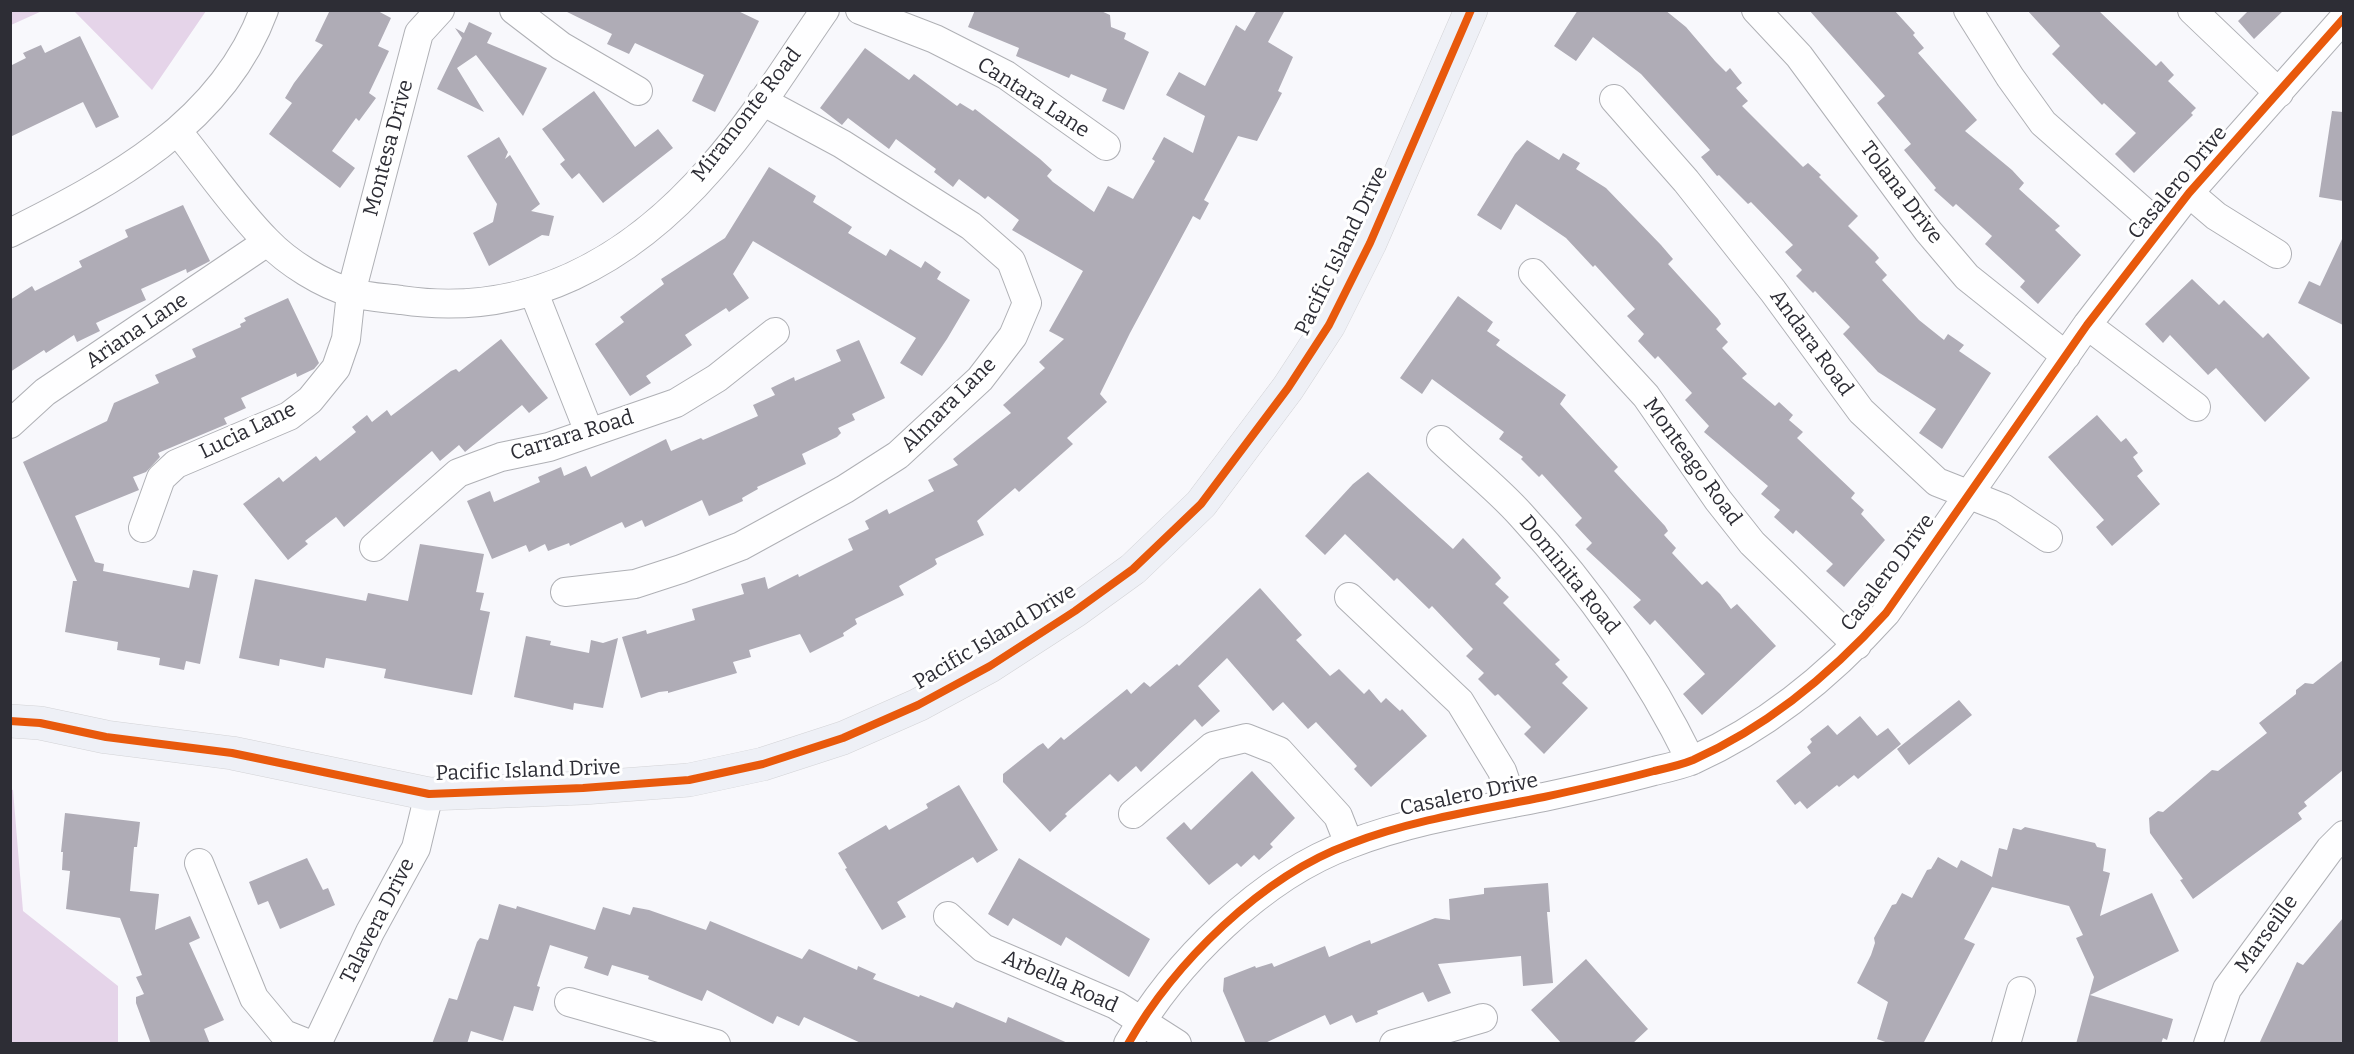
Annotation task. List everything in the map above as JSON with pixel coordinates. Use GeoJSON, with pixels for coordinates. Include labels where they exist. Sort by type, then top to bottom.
{"type":"FeatureCollection","features":[{"type":"Feature","properties":{"kind":"main road","name":"Pacific Island Drive"},"geometry":{"type":"LineString","coordinates":[[10,721],[40,723],[106,737],[232,753],[429,794],[583,789],[689,780],[763,764],[843,738],[918,705],[990,666],[1133,569],[1201,504],[1288,388],[1329,325],[1370,243],[1471,10]]}},
{"type":"Feature","properties":{"kind":"street"},"geometry":{"type":"LineString","coordinates":[[10,233],[116,177],[178,132],[226,80],[255,34],[264,10]]}},
{"type":"Feature","properties":{"kind":"street","name":"Montesa Drive"},"geometry":{"type":"LineString","coordinates":[[351,293],[419,33],[440,10]]}},
{"type":"Feature","properties":{"kind":"street"},"geometry":{"type":"LineString","coordinates":[[514,10],[561,46],[638,91]]}},
{"type":"Feature","properties":{"kind":"street","name":"Miramonte Road"},"geometry":{"type":"LineString","coordinates":[[178,132],[267,242],[308,272],[351,293],[426,304],[481,302],[534,293],[584,273],[625,248],[711,168],[762,101],[825,10]]}},
{"type":"Feature","properties":{"kind":"street","name":"Cantara Lane"},"geometry":{"type":"LineString","coordinates":[[860,10],[935,39],[1006,75],[1106,146]]}},
{"type":"Feature","properties":{"kind":"street","name":"Tolana Drive"},"geometry":{"type":"LineString","coordinates":[[1756,10],[1799,56],[1928,231],[1967,277],[2066,356]]}},
{"type":"Feature","properties":{"kind":"street"},"geometry":{"type":"LineString","coordinates":[[1968,10],[2010,77],[2043,123],[2162,228]]}},
{"type":"Feature","properties":{"kind":"street"},"geometry":{"type":"LineString","coordinates":[[2192,10],[2279,93]]}},
{"type":"Feature","properties":{"kind":"street","name":"Casalero Drive"},"geometry":{"type":"LineString","coordinates":[[1135,1032],[1168,984],[1242,910],[1294,872],[1349,844],[1417,822],[1607,784],[1691,761],[1737,738],[1784,709],[1857,645],[1886,613],[2087,325],[2189,193],[2343,18]]}},
{"type":"Feature","properties":{"kind":"street","name":"Andara Road"},"geometry":{"type":"LineString","coordinates":[[1614,99],[1686,181],[1773,291],[1861,411],[1937,482],[2003,508],[2048,538]]}},
{"type":"Feature","properties":{"kind":"street","name":"Almara Lane"},"geometry":{"type":"LineString","coordinates":[[566,592],[635,584],[741,546],[898,456],[980,379],[1013,336],[1027,303],[1011,261],[971,226],[842,144],[762,101]]}},
{"type":"Feature","properties":{"kind":"street"},"geometry":{"type":"LineString","coordinates":[[2189,193],[2216,216],[2277,254]]}},
{"type":"Feature","properties":{"kind":"street","name":"Ariana Lane"},"geometry":{"type":"LineString","coordinates":[[10,424],[45,392],[267,242]]}},
{"type":"Feature","properties":{"kind":"street","name":"Monteago Road"},"geometry":{"type":"LineString","coordinates":[[1533,273],[1646,396],[1718,500],[1752,543],[1857,645]]}},
{"type":"Feature","properties":{"kind":"street","name":"Lucia Lane"},"geometry":{"type":"LineString","coordinates":[[143,528],[161,478],[176,464],[289,416],[310,400],[336,368],[346,339],[351,293]]}},
{"type":"Feature","properties":{"kind":"street"},"geometry":{"type":"LineString","coordinates":[[534,293],[589,432]]}},
{"type":"Feature","properties":{"kind":"street"},"geometry":{"type":"LineString","coordinates":[[2087,325],[2196,406]]}},
{"type":"Feature","properties":{"kind":"street","name":"Carrara Road"},"geometry":{"type":"LineString","coordinates":[[374,547],[458,472],[501,457],[549,447],[676,404],[717,378],[775,332]]}},
{"type":"Feature","properties":{"kind":"street","name":"Dominita Road"},"geometry":{"type":"LineString","coordinates":[[1441,440],[1520,513],[1607,617],[1674,727],[1691,761]]}},
{"type":"Feature","properties":{"kind":"street"},"geometry":{"type":"LineString","coordinates":[[1349,597],[1460,702],[1502,771],[1513,803]]}},
{"type":"Feature","properties":{"kind":"street"},"geometry":{"type":"LineString","coordinates":[[1133,814],[1213,746],[1246,738],[1279,751],[1338,816],[1349,844]]}},
{"type":"Feature","properties":{"kind":"street","name":"Talavera Drive"},"geometry":{"type":"LineString","coordinates":[[317,1044],[370,932],[417,848],[429,794]]}},
{"type":"Feature","properties":{"kind":"street","name":"Marseille"},"geometry":{"type":"LineString","coordinates":[[2208,1044],[2227,989],[2330,849],[2343,835]]}},
{"type":"Feature","properties":{"kind":"street"},"geometry":{"type":"LineString","coordinates":[[199,863],[254,998],[284,1034],[309,1044]]}},
{"type":"Feature","properties":{"kind":"street","name":"Arbella Road"},"geometry":{"type":"LineString","coordinates":[[948,916],[983,948],[1116,1005],[1135,1032],[1177,1044]]}},
{"type":"Feature","properties":{"kind":"street"},"geometry":{"type":"LineString","coordinates":[[2006,1044],[2021,991]]}},
{"type":"Feature","properties":{"kind":"street"},"geometry":{"type":"LineString","coordinates":[[569,1002],[716,1044]]}},
{"type":"Feature","properties":{"kind":"street"},"geometry":{"type":"LineString","coordinates":[[1394,1044],[1484,1018]]}},
{"type":"Feature","properties":{"kind":"shaded area"},"geometry":{"type":"Polygon","coordinates":[[[11,10],[42,10],[42,11],[11,25],[11,10]]]}},
{"type":"Feature","properties":{"kind":"shaded area"},"geometry":{"type":"Polygon","coordinates":[[[74,11],[206,11],[152,90],[74,11]]]}},
{"type":"Feature","properties":{"kind":"shaded area"},"geometry":{"type":"Polygon","coordinates":[[[10,789],[13,790],[23,911],[118,986],[118,1043],[11,1043],[10,789]]]}},
{"type":"Feature","properties":{"kind":"building"},"geometry":{"type":"Polygon","coordinates":[[[330,10],[376,10],[391,18],[378,46],[389,51],[369,93],[376,98],[359,121],[356,118],[332,151],[355,168],[340,188],[269,134],[292,103],[285,98],[294,83],[323,45],[315,41],[330,10]]]}},
{"type":"Feature","properties":{"kind":"building"},"geometry":{"type":"Polygon","coordinates":[[[563,10],[736,10],[759,21],[715,112],[692,101],[704,75],[635,43],[629,54],[607,44],[612,34],[563,10]]]}},
{"type":"Feature","properties":{"kind":"building"},"geometry":{"type":"Polygon","coordinates":[[[975,10],[1099,10],[1110,15],[1111,27],[1126,33],[1124,39],[1149,52],[1124,110],[1102,101],[1107,89],[1071,74],[1069,78],[1016,56],[1019,48],[968,27],[975,10]]]}},
{"type":"Feature","properties":{"kind":"building"},"geometry":{"type":"Polygon","coordinates":[[[1257,10],[1285,10],[1268,42],[1293,57],[1278,91],[1282,93],[1257,141],[1238,136],[1204,200],[1209,203],[1200,220],[1193,216],[1130,333],[1100,394],[1107,402],[1067,438],[1073,444],[1019,492],[1015,488],[977,521],[984,535],[935,559],[937,564],[933,567],[899,586],[904,595],[855,619],[857,624],[843,633],[844,636],[810,653],[800,634],[749,650],[751,657],[733,662],[737,673],[668,693],[668,691],[659,692],[641,698],[622,637],[646,630],[647,634],[695,620],[692,609],[744,594],[741,584],[765,577],[768,589],[798,574],[799,577],[853,550],[848,539],[869,529],[865,521],[887,509],[889,514],[934,491],[928,480],[958,465],[953,459],[1011,413],[1003,405],[1045,368],[1039,362],[1064,339],[1049,331],[1083,271],[1012,230],[1019,220],[988,196],[985,199],[959,179],[953,187],[934,172],[936,169],[896,139],[889,149],[848,118],[842,125],[820,108],[865,48],[909,80],[914,74],[957,106],[960,103],[973,111],[975,109],[1040,159],[1052,170],[1047,176],[1053,182],[1094,212],[1108,186],[1133,199],[1155,161],[1152,159],[1164,137],[1193,153],[1205,116],[1166,95],[1179,72],[1205,86],[1236,25],[1245,31],[1257,10]]]}},
{"type":"Feature","properties":{"kind":"building"},"geometry":{"type":"Polygon","coordinates":[[[1578,10],[1665,10],[1686,27],[1726,72],[1730,68],[1742,83],[1736,88],[1748,101],[1742,106],[1803,167],[1808,163],[1821,175],[1819,177],[1858,216],[1848,226],[1879,258],[1875,262],[1887,275],[1882,280],[1919,320],[1944,340],[1948,334],[1964,345],[1959,351],[1991,373],[1942,449],[1919,433],[1936,409],[1878,372],[1843,334],[1850,327],[1815,291],[1813,293],[1796,276],[1802,270],[1785,252],[1793,245],[1751,202],[1748,204],[1719,175],[1717,176],[1701,157],[1710,150],[1641,74],[1593,37],[1576,61],[1554,46],[1578,10]]]}},
{"type":"Feature","properties":{"kind":"building"},"geometry":{"type":"Polygon","coordinates":[[[1809,10],[1894,10],[1915,33],[1913,35],[1924,48],[1918,53],[1977,120],[1965,131],[2012,170],[2024,183],[2019,189],[2060,226],[2055,230],[2081,255],[2038,304],[2020,287],[2025,281],[1985,244],[1992,236],[1956,204],[1953,207],[1934,190],[1936,188],[1904,150],[1911,144],[1877,103],[1885,96],[1809,10]]]}},
{"type":"Feature","properties":{"kind":"building"},"geometry":{"type":"Polygon","coordinates":[[[2027,10],[2098,10],[2156,66],[2161,61],[2174,75],[2168,81],[2196,108],[2191,113],[2193,115],[2134,173],[2115,154],[2136,133],[2104,103],[2102,105],[2052,54],[2060,46],[2027,10]]]}},
{"type":"Feature","properties":{"kind":"building"},"geometry":{"type":"Polygon","coordinates":[[[2249,10],[2284,10],[2254,39],[2238,21],[2249,10]]]}},
{"type":"Feature","properties":{"kind":"building"},"geometry":{"type":"Polygon","coordinates":[[[469,22],[492,33],[487,43],[547,68],[523,116],[476,55],[457,68],[484,112],[437,89],[462,38],[455,28],[464,33],[469,22]]]}},
{"type":"Feature","properties":{"kind":"building"},"geometry":{"type":"Polygon","coordinates":[[[80,36],[119,117],[96,128],[83,102],[10,137],[10,66],[26,58],[23,53],[41,45],[45,53],[80,36]]]}},
{"type":"Feature","properties":{"kind":"building"},"geometry":{"type":"Polygon","coordinates":[[[594,91],[635,147],[658,129],[673,148],[603,203],[579,173],[572,179],[560,164],[565,160],[542,129],[594,91]]]}},
{"type":"Feature","properties":{"kind":"building"},"geometry":{"type":"Polygon","coordinates":[[[2332,111],[2343,112],[2343,201],[2319,197],[2332,111]]]}},
{"type":"Feature","properties":{"kind":"building"},"geometry":{"type":"Polygon","coordinates":[[[499,137],[508,152],[505,159],[510,155],[540,204],[531,211],[554,216],[549,236],[542,235],[489,266],[473,233],[493,222],[497,204],[467,156],[499,137]]]}},
{"type":"Feature","properties":{"kind":"building"},"geometry":{"type":"Polygon","coordinates":[[[1527,140],[1559,160],[1563,153],[1580,163],[1576,169],[1606,188],[1661,245],[1673,259],[1668,264],[1718,319],[1721,324],[1716,329],[1728,342],[1722,348],[1747,374],[1742,378],[1775,406],[1779,402],[1793,415],[1789,420],[1803,432],[1797,438],[1855,493],[1851,498],[1864,510],[1861,514],[1885,540],[1844,587],[1826,571],[1833,564],[1796,530],[1793,534],[1774,517],[1780,510],[1761,494],[1768,486],[1704,432],[1709,426],[1685,400],[1692,393],[1658,356],[1655,359],[1638,341],[1644,334],[1627,316],[1635,309],[1595,265],[1593,267],[1566,238],[1516,204],[1501,230],[1477,215],[1515,154],[1527,140]]]}},
{"type":"Feature","properties":{"kind":"building"},"geometry":{"type":"Polygon","coordinates":[[[769,167],[816,196],[813,202],[852,227],[848,233],[886,256],[890,249],[921,268],[925,261],[941,272],[937,279],[970,300],[947,339],[922,376],[900,363],[916,338],[753,241],[733,274],[749,298],[729,312],[726,308],[685,335],[692,345],[646,376],[651,383],[630,396],[595,344],[624,322],[620,317],[664,284],[661,279],[725,238],[769,167]]]}},
{"type":"Feature","properties":{"kind":"building"},"geometry":{"type":"Polygon","coordinates":[[[183,205],[210,261],[187,273],[186,269],[141,289],[146,300],[96,323],[100,331],[77,342],[74,335],[46,353],[44,350],[10,372],[10,300],[32,286],[35,291],[82,267],[79,261],[128,237],[125,230],[183,205]]]}},
{"type":"Feature","properties":{"kind":"building"},"geometry":{"type":"Polygon","coordinates":[[[2343,237],[2343,325],[2298,303],[2309,281],[2320,286],[2343,237]]]}},
{"type":"Feature","properties":{"kind":"building"},"geometry":{"type":"Polygon","coordinates":[[[2192,279],[2219,305],[2224,300],[2263,338],[2268,333],[2310,378],[2265,422],[2216,368],[2208,375],[2170,335],[2163,343],[2145,324],[2192,279]]]}},
{"type":"Feature","properties":{"kind":"building"},"geometry":{"type":"Polygon","coordinates":[[[1458,296],[1493,322],[1487,331],[1500,340],[1496,345],[1566,395],[1560,404],[1618,467],[1614,471],[1665,526],[1668,531],[1664,535],[1676,548],[1672,553],[1702,585],[1707,581],[1731,609],[1737,604],[1776,646],[1702,715],[1683,694],[1705,674],[1655,620],[1650,625],[1633,607],[1641,600],[1586,549],[1592,543],[1575,525],[1582,518],[1542,474],[1539,477],[1521,459],[1523,457],[1499,439],[1504,432],[1432,379],[1422,394],[1400,378],[1458,296]]]}},
{"type":"Feature","properties":{"kind":"building"},"geometry":{"type":"Polygon","coordinates":[[[288,298],[319,363],[314,369],[297,377],[296,373],[241,398],[246,408],[224,418],[227,424],[158,453],[160,457],[146,472],[133,477],[139,490],[75,516],[95,562],[104,564],[103,571],[189,588],[193,570],[218,575],[200,664],[186,661],[184,670],[159,665],[160,658],[117,650],[118,642],[65,632],[73,581],[77,581],[23,462],[107,421],[114,403],[159,383],[155,375],[196,357],[192,349],[241,327],[240,324],[246,321],[244,318],[288,298]]]}},
{"type":"Feature","properties":{"kind":"building"},"geometry":{"type":"Polygon","coordinates":[[[501,339],[548,398],[529,413],[522,405],[465,452],[459,445],[440,461],[432,451],[344,527],[336,517],[305,541],[308,544],[288,560],[243,504],[279,477],[283,482],[316,456],[320,461],[356,432],[352,427],[367,415],[372,422],[387,410],[391,416],[451,371],[456,369],[459,372],[501,339]]]}},
{"type":"Feature","properties":{"kind":"building"},"geometry":{"type":"Polygon","coordinates":[[[859,340],[885,398],[852,414],[855,420],[838,428],[841,433],[837,437],[802,454],[806,464],[757,487],[758,489],[742,498],[743,501],[709,516],[702,500],[645,527],[642,520],[625,528],[622,522],[570,546],[569,543],[548,551],[545,544],[529,552],[526,545],[492,559],[467,501],[490,491],[494,502],[540,482],[538,477],[561,467],[564,476],[586,466],[591,477],[666,439],[671,451],[701,438],[703,440],[758,416],[753,405],[775,395],[771,388],[794,377],[795,381],[841,361],[836,350],[859,340]]]}},
{"type":"Feature","properties":{"kind":"building"},"geometry":{"type":"Polygon","coordinates":[[[2097,415],[2121,442],[2126,438],[2138,453],[2133,457],[2143,471],[2137,476],[2160,504],[2112,546],[2096,527],[2104,520],[2048,457],[2097,415]]]}},
{"type":"Feature","properties":{"kind":"building"},"geometry":{"type":"Polygon","coordinates":[[[1368,472],[1453,549],[1463,538],[1501,578],[1495,584],[1509,597],[1503,603],[1560,660],[1555,664],[1568,677],[1562,683],[1588,708],[1544,754],[1524,734],[1531,727],[1498,694],[1495,696],[1478,679],[1484,673],[1466,656],[1473,649],[1432,606],[1429,609],[1397,578],[1394,581],[1345,534],[1325,555],[1305,536],[1353,484],[1368,472]]]}},
{"type":"Feature","properties":{"kind":"building"},"geometry":{"type":"Polygon","coordinates":[[[420,544],[484,554],[476,592],[484,593],[480,610],[490,612],[472,695],[384,678],[386,669],[326,658],[324,668],[280,659],[279,666],[239,658],[255,579],[366,601],[368,593],[408,601],[420,544]]]}},
{"type":"Feature","properties":{"kind":"building"},"geometry":{"type":"Polygon","coordinates":[[[1260,588],[1302,635],[1296,640],[1330,676],[1339,669],[1364,694],[1369,689],[1381,703],[1386,698],[1400,711],[1402,709],[1427,736],[1371,787],[1354,769],[1357,766],[1316,722],[1308,729],[1283,702],[1273,711],[1227,658],[1198,686],[1220,711],[1202,727],[1195,719],[1141,772],[1136,766],[1118,782],[1110,774],[1065,814],[1067,816],[1050,832],[1003,782],[1003,774],[1038,746],[1043,743],[1048,749],[1061,737],[1064,740],[1127,689],[1131,694],[1144,682],[1150,687],[1177,664],[1179,666],[1260,588]]]}},
{"type":"Feature","properties":{"kind":"building"},"geometry":{"type":"Polygon","coordinates":[[[526,636],[551,641],[550,645],[589,653],[591,640],[603,643],[618,638],[603,708],[574,703],[573,710],[514,697],[526,636]]]}},
{"type":"Feature","properties":{"kind":"building"},"geometry":{"type":"Polygon","coordinates":[[[2343,660],[2343,770],[2304,802],[2307,806],[2298,813],[2302,819],[2193,899],[2180,880],[2183,879],[2150,833],[2149,818],[2158,811],[2163,812],[2212,770],[2218,771],[2267,733],[2259,723],[2296,694],[2296,690],[2305,683],[2313,684],[2343,660]]]}},
{"type":"Feature","properties":{"kind":"building"},"geometry":{"type":"Polygon","coordinates":[[[1959,700],[1972,715],[1909,765],[1897,749],[1959,700]]]}},
{"type":"Feature","properties":{"kind":"building"},"geometry":{"type":"Polygon","coordinates":[[[1860,716],[1877,736],[1888,728],[1901,744],[1858,779],[1854,775],[1839,787],[1837,785],[1807,809],[1800,801],[1795,805],[1776,781],[1811,753],[1807,747],[1812,742],[1810,739],[1828,725],[1837,735],[1860,716]]]}},
{"type":"Feature","properties":{"kind":"building"},"geometry":{"type":"Polygon","coordinates":[[[1252,771],[1295,818],[1270,844],[1273,847],[1259,860],[1254,855],[1241,867],[1237,863],[1209,885],[1166,838],[1184,822],[1191,830],[1252,771]]]}},
{"type":"Feature","properties":{"kind":"building"},"geometry":{"type":"Polygon","coordinates":[[[959,785],[998,850],[977,863],[973,857],[897,902],[906,917],[882,930],[845,869],[847,868],[838,853],[886,825],[889,830],[928,808],[926,804],[959,785]]]}},
{"type":"Feature","properties":{"kind":"building"},"geometry":{"type":"Polygon","coordinates":[[[65,813],[140,822],[137,847],[134,847],[130,891],[159,894],[155,930],[190,916],[200,938],[189,943],[224,1020],[204,1029],[210,1044],[151,1044],[136,1003],[136,997],[144,994],[136,977],[142,975],[120,918],[66,909],[70,871],[62,870],[63,852],[61,852],[65,813]]]}},
{"type":"Feature","properties":{"kind":"building"},"geometry":{"type":"Polygon","coordinates":[[[2025,827],[2095,843],[2097,847],[2106,849],[2103,871],[2110,873],[2100,916],[2152,893],[2179,951],[2090,995],[2173,1019],[2167,1040],[2163,1038],[2161,1044],[2076,1044],[2094,977],[2076,938],[2083,935],[2069,906],[1992,887],[1964,939],[1975,944],[1923,1044],[1891,1044],[1877,1039],[1888,1002],[1857,983],[1871,955],[1875,943],[1874,938],[1892,905],[1896,904],[1902,893],[1912,898],[1927,870],[1931,869],[1938,857],[1957,868],[1961,860],[1992,877],[1999,848],[2007,850],[2013,828],[2021,830],[2025,827]]]}},
{"type":"Feature","properties":{"kind":"building"},"geometry":{"type":"Polygon","coordinates":[[[307,858],[323,890],[328,888],[335,905],[280,929],[268,901],[258,905],[249,882],[307,858]]]}},
{"type":"Feature","properties":{"kind":"building"},"geometry":{"type":"Polygon","coordinates":[[[1019,858],[1150,939],[1129,977],[1066,937],[1061,946],[1013,918],[1008,926],[988,914],[1019,858]]]}},
{"type":"Feature","properties":{"kind":"building"},"geometry":{"type":"Polygon","coordinates":[[[1548,883],[1550,912],[1547,912],[1553,983],[1523,986],[1521,956],[1438,964],[1451,993],[1428,1002],[1423,992],[1377,1011],[1378,1014],[1356,1023],[1352,1015],[1330,1025],[1325,1015],[1263,1044],[1246,1044],[1223,991],[1224,978],[1255,966],[1256,968],[1272,963],[1274,967],[1325,946],[1329,957],[1370,940],[1371,944],[1435,918],[1450,920],[1449,899],[1484,894],[1484,888],[1548,883]]]}},
{"type":"Feature","properties":{"kind":"building"},"geometry":{"type":"Polygon","coordinates":[[[499,904],[516,909],[517,906],[595,930],[603,907],[630,915],[633,907],[649,910],[706,930],[710,921],[802,959],[809,949],[857,970],[858,966],[876,974],[873,979],[919,997],[920,995],[953,1008],[956,1002],[1006,1023],[1008,1017],[1070,1044],[863,1044],[804,1017],[799,1026],[777,1016],[773,1024],[707,990],[702,1001],[648,979],[649,976],[612,965],[608,976],[584,968],[588,957],[550,945],[537,986],[540,987],[533,1011],[514,1006],[503,1041],[471,1031],[467,1044],[432,1044],[449,998],[457,1000],[477,942],[480,938],[488,940],[499,904]]]}},
{"type":"Feature","properties":{"kind":"building"},"geometry":{"type":"Polygon","coordinates":[[[2343,918],[2343,1044],[2259,1044],[2297,962],[2303,965],[2343,918]]]}},
{"type":"Feature","properties":{"kind":"building"},"geometry":{"type":"Polygon","coordinates":[[[1586,959],[1648,1029],[1632,1044],[1562,1044],[1531,1010],[1586,959]]]}},
{"type":"Feature","properties":{"kind":"cycle path"},"geometry":{"type":"LineString","coordinates":[[10,721],[40,723],[106,737],[232,753],[429,794],[583,788],[689,780],[763,764],[843,738],[918,705],[990,666],[1075,611],[1133,569],[1201,504],[1288,388],[1329,325],[1370,243],[1471,10]]}},
{"type":"Feature","properties":{"kind":"cycle path"},"geometry":{"type":"LineString","coordinates":[[1128,1044],[1147,1013],[1170,983],[1223,926],[1253,900],[1317,858],[1397,828],[1585,788],[1688,762],[1721,746],[1773,715],[1821,677],[1886,613],[2087,325],[2189,193],[2344,18]]}}]}
